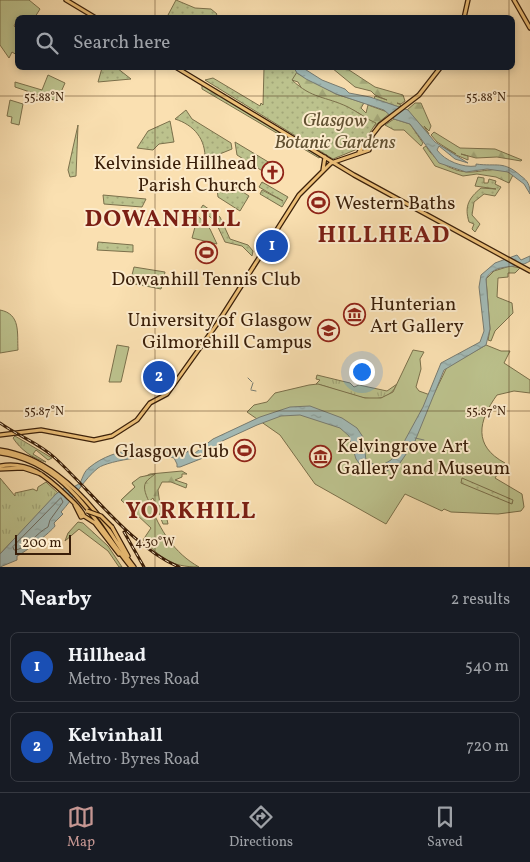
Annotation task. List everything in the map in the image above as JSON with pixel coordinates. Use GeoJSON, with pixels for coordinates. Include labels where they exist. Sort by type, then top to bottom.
{"type":"FeatureCollection","features":[{"type":"Feature","properties":{"kind":"main road"},"geometry":{"type":"LineString","coordinates":[[66,0],[91,15]]}},
{"type":"Feature","properties":{"kind":"main road"},"geometry":{"type":"LineString","coordinates":[[465,15],[468,0]]}},
{"type":"Feature","properties":{"kind":"main road"},"geometry":{"type":"LineString","coordinates":[[514,0],[530,28]]}},
{"type":"Feature","properties":{"kind":"main road"},"geometry":{"type":"LineString","coordinates":[[181,70],[346,170],[529,270]]}},
{"type":"Feature","properties":{"kind":"main road"},"geometry":{"type":"LineString","coordinates":[[1,436],[39,430],[94,440],[112,436],[140,418],[149,404],[164,396],[204,342],[246,280],[291,206],[333,162],[355,155],[367,147],[383,123],[407,106],[421,93],[438,70]]}},
{"type":"Feature","properties":{"kind":"main road"},"geometry":{"type":"LineString","coordinates":[[323,171],[325,157]]}},
{"type":"Feature","properties":{"kind":"main road"},"geometry":{"type":"LineString","coordinates":[[346,170],[344,164],[347,158]]}},
{"type":"Feature","properties":{"kind":"main road"},"geometry":{"type":"LineString","coordinates":[[0,452],[37,464],[61,481],[83,501],[132,567]]}},
{"type":"Feature","properties":{"kind":"main road"},"geometry":{"type":"LineString","coordinates":[[0,468],[29,469],[44,475],[90,519],[132,567]]}},
{"type":"Feature","properties":{"kind":"main road"},"geometry":{"type":"LineString","coordinates":[[83,512],[102,517],[112,527],[132,567]]}},
{"type":"Feature","properties":{"kind":"main road"},"geometry":{"type":"LineString","coordinates":[[86,522],[90,519]]}},
{"type":"Feature","properties":{"kind":"green space"},"geometry":{"type":"Polygon","coordinates":[[[0,0],[29,0],[40,9],[36,15],[15,15],[15,54],[12,52],[9,58],[0,45],[0,0]]]}},
{"type":"Feature","properties":{"kind":"green space"},"geometry":{"type":"Polygon","coordinates":[[[176,0],[195,8],[211,9],[217,14],[216,15],[168,15],[176,0]]]}},
{"type":"Feature","properties":{"kind":"green space"},"geometry":{"type":"Polygon","coordinates":[[[101,70],[120,70],[131,79],[98,82],[101,70]]]}},
{"type":"Feature","properties":{"kind":"green space","name":"Glasgow Botanic Gardens"},"geometry":{"type":"Polygon","coordinates":[[[264,70],[296,70],[297,72],[292,80],[306,91],[340,103],[376,123],[360,148],[333,159],[205,80],[213,78],[260,106],[261,103],[263,105],[264,70]]]}},
{"type":"Feature","properties":{"kind":"green space"},"geometry":{"type":"Polygon","coordinates":[[[280,70],[295,70],[297,73],[336,94],[364,103],[361,108],[366,113],[368,105],[390,113],[372,128],[369,121],[353,110],[305,95],[298,82],[292,80],[280,70]]]}},
{"type":"Feature","properties":{"kind":"green space"},"geometry":{"type":"Polygon","coordinates":[[[334,70],[349,70],[375,87],[403,95],[405,101],[401,104],[397,103],[401,105],[399,107],[374,99],[375,96],[387,100],[375,95],[371,91],[355,87],[334,70]]]}},
{"type":"Feature","properties":{"kind":"green space"},"geometry":{"type":"Polygon","coordinates":[[[48,75],[65,83],[57,101],[15,87],[15,82],[42,90],[48,75]]]}},
{"type":"Feature","properties":{"kind":"green space"},"geometry":{"type":"Polygon","coordinates":[[[202,84],[320,157],[202,89],[202,84]]]}},
{"type":"Feature","properties":{"kind":"green space"},"geometry":{"type":"Polygon","coordinates":[[[10,100],[23,104],[19,125],[11,123],[12,117],[7,116],[10,100]]]}},
{"type":"Feature","properties":{"kind":"green space"},"geometry":{"type":"Polygon","coordinates":[[[415,103],[421,103],[431,126],[429,131],[424,126],[429,134],[407,110],[415,103]]]}},
{"type":"Feature","properties":{"kind":"green space"},"geometry":{"type":"Polygon","coordinates":[[[186,110],[192,119],[231,143],[232,149],[205,160],[205,152],[198,134],[188,125],[175,119],[186,110]]]}},
{"type":"Feature","properties":{"kind":"green space"},"geometry":{"type":"Polygon","coordinates":[[[394,119],[410,124],[423,143],[421,146],[404,130],[394,130],[385,125],[394,119]]]}},
{"type":"Feature","properties":{"kind":"green space"},"geometry":{"type":"Polygon","coordinates":[[[170,121],[174,142],[159,144],[153,150],[137,148],[148,131],[170,121]]]}},
{"type":"Feature","properties":{"kind":"green space"},"geometry":{"type":"Polygon","coordinates":[[[78,125],[76,176],[70,177],[68,170],[78,125]]]}},
{"type":"Feature","properties":{"kind":"green space"},"geometry":{"type":"Polygon","coordinates":[[[434,132],[460,148],[495,149],[522,160],[497,157],[476,158],[461,154],[468,156],[468,160],[456,155],[455,157],[439,145],[456,154],[437,142],[431,135],[434,132]]]}},
{"type":"Feature","properties":{"kind":"green space"},"geometry":{"type":"Polygon","coordinates":[[[235,142],[270,163],[264,172],[237,155],[235,142]]]}},
{"type":"Feature","properties":{"kind":"green space"},"geometry":{"type":"Polygon","coordinates":[[[426,146],[438,160],[454,169],[473,172],[496,169],[513,175],[509,183],[496,177],[477,174],[463,176],[435,166],[423,148],[426,146]]]}},
{"type":"Feature","properties":{"kind":"green space"},"geometry":{"type":"Polygon","coordinates":[[[478,177],[484,178],[484,183],[488,183],[489,179],[496,181],[495,184],[501,187],[495,196],[484,194],[474,202],[472,215],[480,224],[475,232],[472,229],[474,224],[469,222],[467,207],[473,195],[481,188],[496,189],[475,186],[478,177]]]}},
{"type":"Feature","properties":{"kind":"green space"},"geometry":{"type":"Polygon","coordinates":[[[262,182],[288,197],[282,207],[260,194],[262,190],[283,201],[259,187],[262,182]]]}},
{"type":"Feature","properties":{"kind":"green space"},"geometry":{"type":"Polygon","coordinates":[[[224,183],[229,183],[249,196],[240,211],[218,197],[217,189],[224,183]]]}},
{"type":"Feature","properties":{"kind":"green space"},"geometry":{"type":"Polygon","coordinates":[[[103,195],[146,199],[142,207],[104,204],[103,195]]]}},
{"type":"Feature","properties":{"kind":"green space"},"geometry":{"type":"Polygon","coordinates":[[[203,205],[220,217],[230,239],[248,245],[253,251],[252,256],[242,246],[225,242],[216,223],[201,208],[203,205]]]}},
{"type":"Feature","properties":{"kind":"green space"},"geometry":{"type":"Polygon","coordinates":[[[198,216],[210,229],[217,244],[192,238],[198,216]]]}},
{"type":"Feature","properties":{"kind":"green space"},"geometry":{"type":"Polygon","coordinates":[[[98,242],[133,245],[133,252],[97,250],[98,242]]]}},
{"type":"Feature","properties":{"kind":"green space"},"geometry":{"type":"Polygon","coordinates":[[[510,266],[520,268],[515,273],[508,273],[508,277],[498,278],[497,297],[512,303],[513,313],[495,331],[491,341],[488,340],[490,329],[486,279],[494,271],[510,266]]]}},
{"type":"Feature","properties":{"kind":"green space"},"geometry":{"type":"Polygon","coordinates":[[[134,267],[165,272],[161,289],[130,283],[134,267]]]}},
{"type":"Feature","properties":{"kind":"green space"},"geometry":{"type":"Polygon","coordinates":[[[0,310],[7,312],[15,320],[18,350],[0,353],[0,310]]]}},
{"type":"Feature","properties":{"kind":"green space"},"geometry":{"type":"Polygon","coordinates":[[[117,345],[129,347],[121,382],[109,382],[117,345]]]}},
{"type":"Feature","properties":{"kind":"green space"},"geometry":{"type":"Polygon","coordinates":[[[486,345],[501,351],[510,351],[504,363],[530,380],[530,393],[514,391],[497,395],[486,414],[482,432],[483,441],[488,449],[505,463],[495,478],[522,494],[524,507],[521,511],[498,514],[451,512],[444,509],[442,511],[405,494],[386,524],[315,484],[280,435],[247,412],[254,405],[267,402],[275,393],[318,384],[365,398],[381,398],[393,392],[413,350],[424,352],[420,359],[421,369],[416,387],[419,391],[433,396],[447,367],[486,345]]]}},
{"type":"Feature","properties":{"kind":"green space"},"geometry":{"type":"Polygon","coordinates":[[[317,375],[350,383],[354,387],[359,385],[387,391],[397,384],[391,393],[382,398],[372,399],[316,384],[320,380],[316,379],[317,375]]]}},
{"type":"Feature","properties":{"kind":"green space"},"geometry":{"type":"Polygon","coordinates":[[[15,436],[52,458],[48,460],[36,450],[33,454],[46,462],[32,456],[16,442],[13,438],[15,436]]]}},
{"type":"Feature","properties":{"kind":"green space"},"geometry":{"type":"Polygon","coordinates":[[[182,471],[187,474],[182,474],[182,477],[175,480],[187,484],[186,488],[171,482],[162,482],[158,490],[161,512],[166,515],[168,524],[163,524],[153,498],[146,504],[121,500],[135,487],[132,483],[150,474],[182,471]]]}},
{"type":"Feature","properties":{"kind":"green space"},"geometry":{"type":"Polygon","coordinates":[[[155,474],[145,484],[146,496],[154,514],[163,532],[175,548],[199,567],[189,567],[174,563],[156,552],[143,540],[151,528],[121,500],[135,487],[132,483],[140,477],[155,474]]]}},
{"type":"Feature","properties":{"kind":"green space"},"geometry":{"type":"Polygon","coordinates":[[[0,478],[15,496],[15,493],[33,489],[37,491],[38,487],[46,482],[58,493],[0,554],[0,478]]]}},
{"type":"Feature","properties":{"kind":"green space"},"geometry":{"type":"Polygon","coordinates":[[[462,478],[513,500],[512,504],[461,483],[462,478]]]}},
{"type":"Feature","properties":{"kind":"green space"},"geometry":{"type":"Polygon","coordinates":[[[78,522],[83,523],[108,546],[122,567],[119,567],[108,551],[79,529],[65,541],[68,533],[78,522]]]}},
{"type":"Feature","properties":{"kind":"water"},"geometry":{"type":"Polygon","coordinates":[[[295,70],[306,70],[322,80],[345,89],[349,93],[370,97],[408,110],[435,142],[468,163],[455,159],[439,146],[437,150],[440,154],[455,163],[466,166],[476,166],[476,164],[500,165],[509,168],[527,182],[530,194],[524,184],[508,172],[487,169],[466,172],[439,163],[410,124],[394,119],[384,110],[336,94],[297,73],[295,70]]]}},
{"type":"Feature","properties":{"kind":"water"},"geometry":{"type":"Polygon","coordinates":[[[517,255],[521,260],[530,256],[530,261],[525,264],[494,270],[486,279],[490,329],[486,345],[444,370],[415,441],[400,463],[387,471],[376,474],[362,467],[356,459],[349,436],[340,428],[300,415],[281,416],[220,442],[203,458],[180,467],[177,467],[174,458],[158,456],[113,462],[98,468],[88,477],[61,512],[63,514],[54,523],[53,529],[17,556],[17,560],[0,567],[0,554],[56,494],[69,484],[74,487],[79,484],[86,470],[100,460],[123,451],[149,448],[185,454],[188,451],[195,453],[213,439],[260,417],[290,407],[310,406],[342,418],[357,428],[363,437],[366,460],[379,467],[391,460],[399,451],[423,407],[441,363],[480,342],[484,331],[479,287],[481,275],[495,263],[517,255]]]}},
{"type":"Feature","properties":{"kind":"waterway"},"geometry":{"type":"LineString","coordinates":[[248,378],[252,382]]}},
{"type":"Feature","properties":{"kind":"waterway"},"geometry":{"type":"LineString","coordinates":[[251,389],[253,383]]}},
{"type":"Feature","properties":{"kind":"waterway"},"geometry":{"type":"LineString","coordinates":[[251,390],[256,391]]}},
{"type":"Feature","properties":{"kind":"waterway"},"geometry":{"type":"LineString","coordinates":[[415,438],[424,440]]}},
{"type":"Feature","properties":{"kind":"railway"},"geometry":{"type":"LineString","coordinates":[[0,423],[49,453],[129,533],[145,547],[179,567]]}},
{"type":"Feature","properties":{"kind":"railway"},"geometry":{"type":"LineString","coordinates":[[124,532],[144,567]]}},
{"type":"Feature","properties":{"kind":"place","name":"Kelvinside Hillhead Parish Church"},"geometry":{"type":"Point","coordinates":[273,173]}},
{"type":"Feature","properties":{"kind":"place","name":"Western Baths"},"geometry":{"type":"Point","coordinates":[319,202]}},
{"type":"Feature","properties":{"kind":"place","name":"Hillhead"},"geometry":{"type":"Point","coordinates":[272,246]}},
{"type":"Feature","properties":{"kind":"place","name":"Dowanhill Tennis Club"},"geometry":{"type":"Point","coordinates":[206,252]}},
{"type":"Feature","properties":{"kind":"place","name":"Hunterian Art Gallery"},"geometry":{"type":"Point","coordinates":[354,314]}},
{"type":"Feature","properties":{"kind":"place","name":"University of Glasgow Gilmorehill Campus"},"geometry":{"type":"Point","coordinates":[328,330]}},
{"type":"Feature","properties":{"kind":"place","name":"Kelvinhall"},"geometry":{"type":"Point","coordinates":[159,377]}},
{"type":"Feature","properties":{"kind":"place","name":"Glasgow Club"},"geometry":{"type":"Point","coordinates":[245,450]}},
{"type":"Feature","properties":{"kind":"place","name":"Kelvingrove Art Gallery and Museum"},"geometry":{"type":"Point","coordinates":[321,456]}},
{"type":"Feature","properties":{"kind":"district","name":"DOWANHILL"},"geometry":{"type":"Point","coordinates":[163,218]}},
{"type":"Feature","properties":{"kind":"district","name":"HILLHEAD"},"geometry":{"type":"Point","coordinates":[384,234]}},
{"type":"Feature","properties":{"kind":"district","name":"YORKHILL"},"geometry":{"type":"Point","coordinates":[191,510]}}]}
